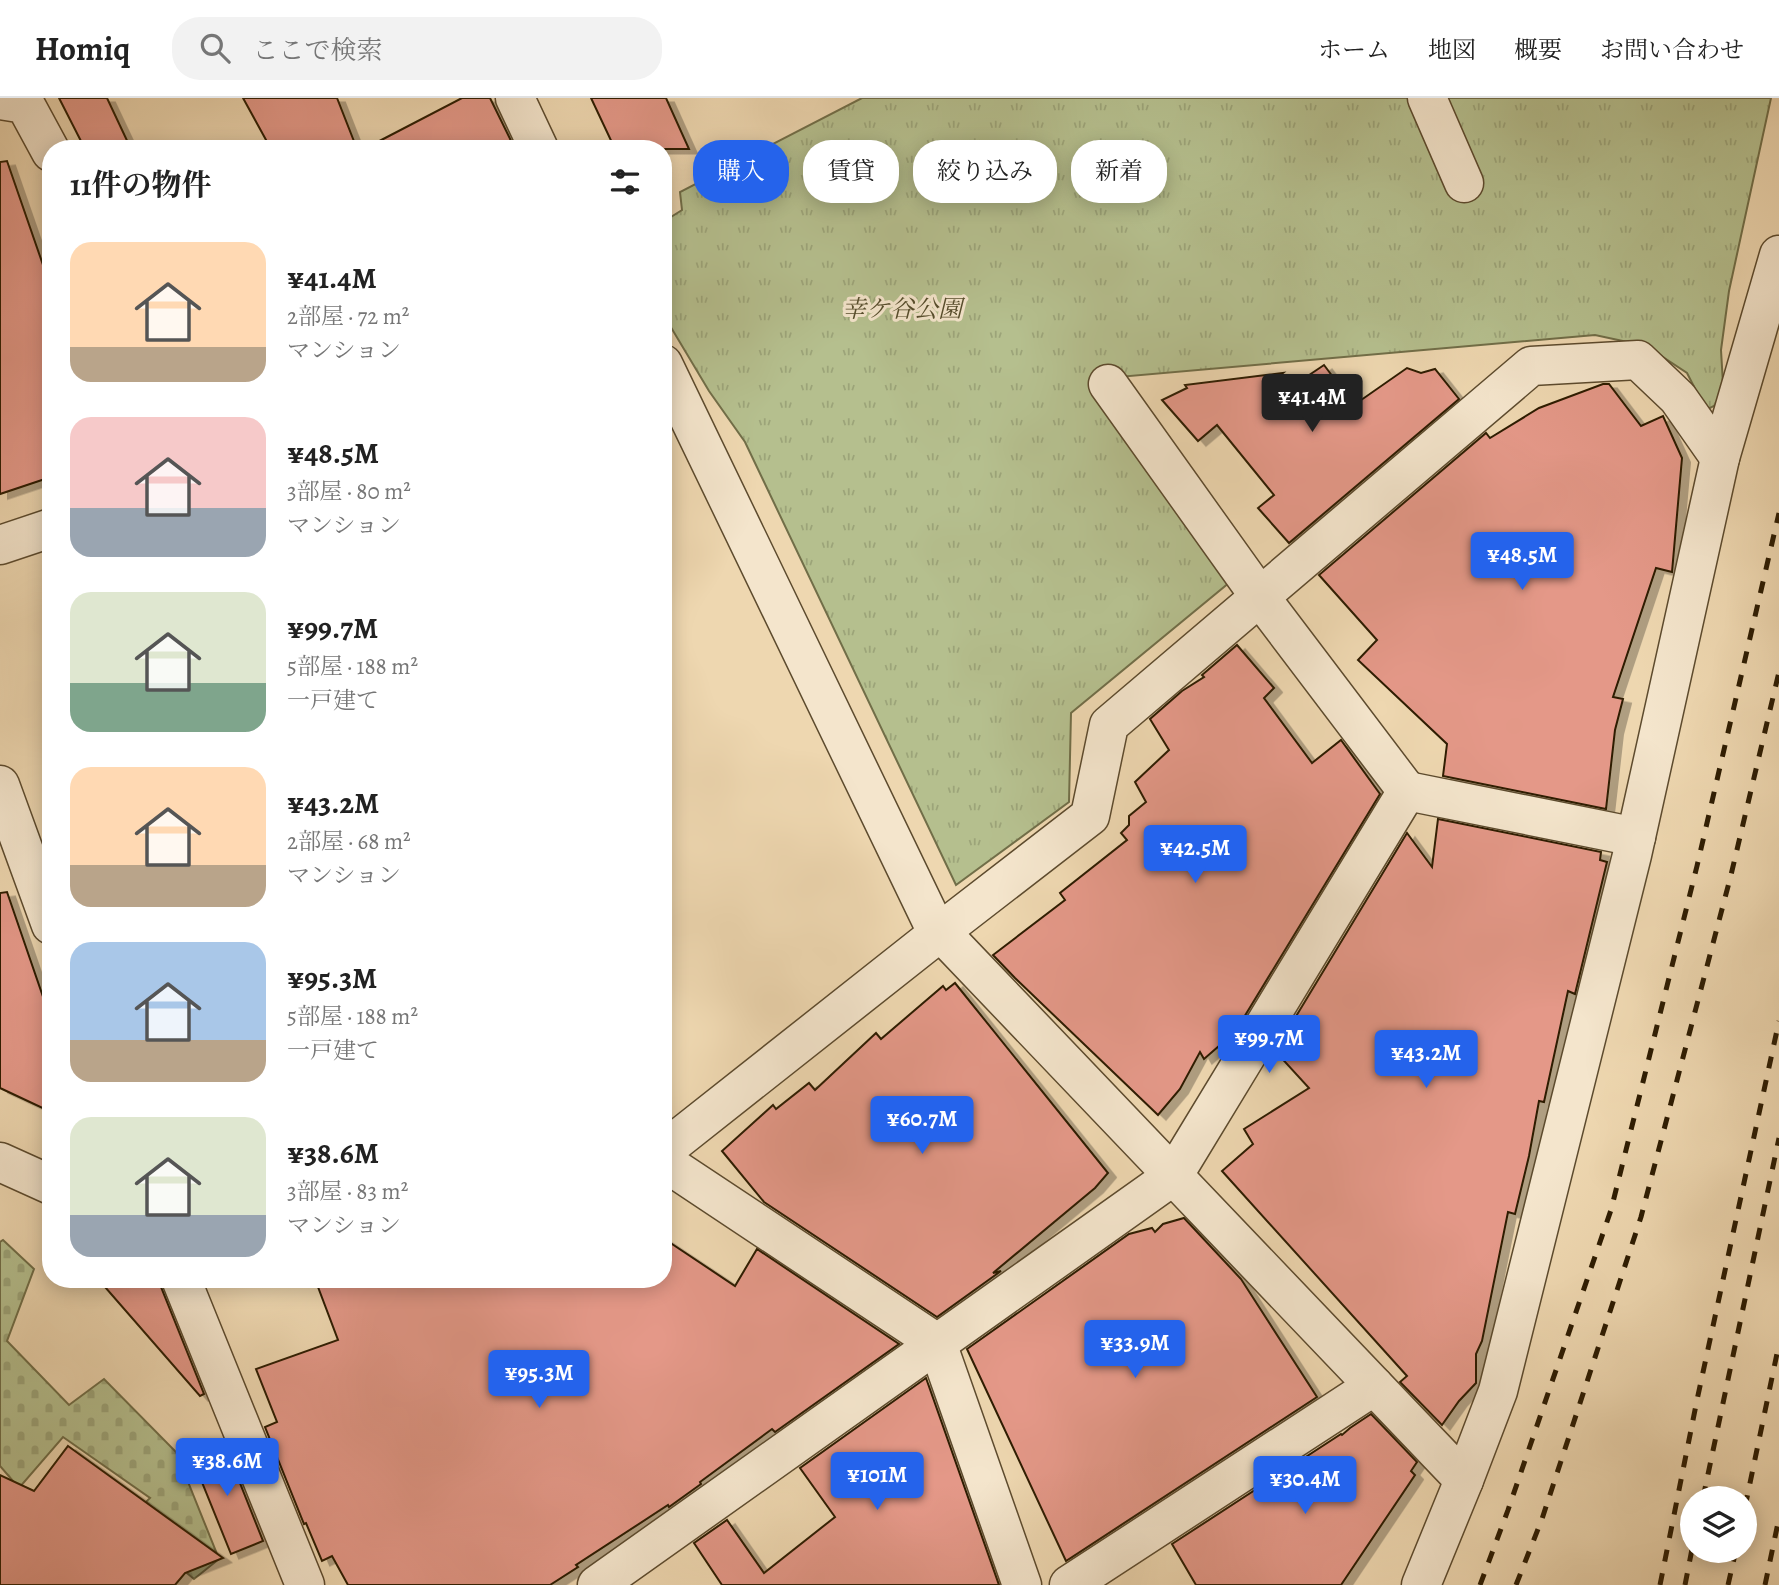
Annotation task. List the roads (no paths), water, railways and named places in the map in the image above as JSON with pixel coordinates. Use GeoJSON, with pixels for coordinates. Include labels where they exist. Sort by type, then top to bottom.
{"type":"FeatureCollection","features":[{"type":"Feature","properties":{"kind":"street"},"geometry":{"type":"LineString","coordinates":[[514,98],[535,140]]}},
{"type":"Feature","properties":{"kind":"street"},"geometry":{"type":"LineString","coordinates":[[1427,98],[1464,183]]}},
{"type":"Feature","properties":{"kind":"street"},"geometry":{"type":"LineString","coordinates":[[0,100],[25,104],[44,140]]}},
{"type":"Feature","properties":{"kind":"street"},"geometry":{"type":"LineString","coordinates":[[1421,1585],[1498,1391],[1636,837],[1720,458],[1779,255]]}},
{"type":"Feature","properties":{"kind":"street"},"geometry":{"type":"LineString","coordinates":[[672,1144],[1090,816],[1108,725],[1531,366],[1637,360],[1678,398],[1720,458]]}},
{"type":"Feature","properties":{"kind":"street"},"geometry":{"type":"LineString","coordinates":[[672,383],[933,924],[1464,1480]]}},
{"type":"Feature","properties":{"kind":"street"},"geometry":{"type":"LineString","coordinates":[[1108,384],[1260,597],[1407,791],[1636,837]]}},
{"type":"Feature","properties":{"kind":"street"},"geometry":{"type":"LineString","coordinates":[[0,545],[42,531]]}},
{"type":"Feature","properties":{"kind":"street"},"geometry":{"type":"LineString","coordinates":[[0,785],[42,900]]}},
{"type":"Feature","properties":{"kind":"street"},"geometry":{"type":"LineString","coordinates":[[597,1585],[1173,1176],[1407,791]]}},
{"type":"Feature","properties":{"kind":"street"},"geometry":{"type":"LineString","coordinates":[[0,1162],[42,1181]]}},
{"type":"Feature","properties":{"kind":"street"},"geometry":{"type":"LineString","coordinates":[[672,1167],[937,1343],[1023,1585]]}},
{"type":"Feature","properties":{"kind":"street"},"geometry":{"type":"LineString","coordinates":[[185,1288],[305,1585]]}},
{"type":"Feature","properties":{"kind":"street"},"geometry":{"type":"LineString","coordinates":[[1069,1585],[1374,1386]]}},
{"type":"Feature","properties":{"kind":"railway"},"geometry":{"type":"LineString","coordinates":[[1480,1585],[1611,1210],[1697,866],[1779,513]]}},
{"type":"Feature","properties":{"kind":"railway"},"geometry":{"type":"LineString","coordinates":[[1516,1585],[1542,1519],[1641,1217],[1731,875],[1779,672]]}},
{"type":"Feature","properties":{"kind":"railway"},"geometry":{"type":"LineString","coordinates":[[1660,1585],[1779,1021]]}},
{"type":"Feature","properties":{"kind":"railway"},"geometry":{"type":"LineString","coordinates":[[1706,1486],[1779,1138]]}},
{"type":"Feature","properties":{"kind":"railway"},"geometry":{"type":"LineString","coordinates":[[1749,1486],[1779,1344]]}},
{"type":"Feature","properties":{"kind":"railway"},"geometry":{"type":"LineString","coordinates":[[1765,1585],[1779,1518]]}},
{"type":"Feature","properties":{"kind":"railway"},"geometry":{"type":"LineString","coordinates":[[1685,1585],[1689,1563]]}},
{"type":"Feature","properties":{"kind":"railway"},"geometry":{"type":"LineString","coordinates":[[1728,1585],[1733,1563]]}},
{"type":"Feature","properties":{"kind":"park label","name":"幸ケ谷公園"},"geometry":{"type":"Point","coordinates":[902,309]}}]}
